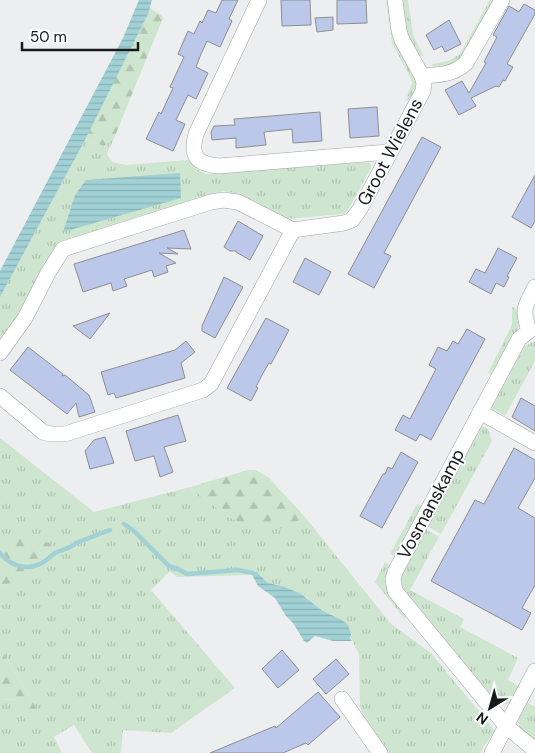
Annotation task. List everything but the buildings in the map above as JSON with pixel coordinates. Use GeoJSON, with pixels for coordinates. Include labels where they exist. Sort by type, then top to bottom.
{"type":"FeatureCollection","features":[{"type":"Feature","properties":{"kind":"street"},"geometry":{"type":"LineString","coordinates":[[259,0],[196,134],[193,146],[194,154],[200,161],[208,165],[219,166],[389,152]]}},
{"type":"Feature","properties":{"kind":"street","name":"Groot Wielens"},"geometry":{"type":"LineString","coordinates":[[293,230],[335,225],[352,220],[360,209],[422,91],[424,83],[422,76],[399,31],[395,0]]}},
{"type":"Feature","properties":{"kind":"street"},"geometry":{"type":"LineString","coordinates":[[422,76],[450,74],[459,70],[466,63],[502,0]]}},
{"type":"Feature","properties":{"kind":"street"},"geometry":{"type":"LineString","coordinates":[[0,353],[25,318],[62,249],[211,202],[223,200],[238,202],[293,230],[211,384],[203,390],[65,434],[42,432],[0,396]]}},
{"type":"Feature","properties":{"kind":"street","name":"Vosmanskamp"},"geometry":{"type":"LineString","coordinates":[[506,726],[398,596],[393,579],[395,572],[520,339],[532,332],[524,316],[526,304],[535,287]]}},
{"type":"Feature","properties":{"kind":"street"},"geometry":{"type":"LineString","coordinates":[[480,412],[535,443]]}},
{"type":"Feature","properties":{"kind":"street"},"geometry":{"type":"LineString","coordinates":[[492,753],[535,671]]}},
{"type":"Feature","properties":{"kind":"street"},"geometry":{"type":"LineString","coordinates":[[342,699],[380,753]]}},
{"type":"Feature","properties":{"kind":"street"},"geometry":{"type":"LineString","coordinates":[[506,726],[535,750]]}},
{"type":"Feature","properties":{"kind":"green space"},"geometry":{"type":"Polygon","coordinates":[[[386,0],[390,0],[417,81],[416,89],[409,102],[406,100],[412,83],[392,43],[386,0]]]}},
{"type":"Feature","properties":{"kind":"green space"},"geometry":{"type":"Polygon","coordinates":[[[403,0],[408,0],[413,35],[423,55],[419,57],[407,35],[403,0]]]}},
{"type":"Feature","properties":{"kind":"green space"},"geometry":{"type":"Polygon","coordinates":[[[490,0],[495,0],[463,57],[450,65],[433,67],[432,64],[444,62],[461,52],[490,0]]]}},
{"type":"Feature","properties":{"kind":"green space"},"geometry":{"type":"Polygon","coordinates":[[[150,8],[163,18],[115,136],[104,146],[85,140],[150,8]]]}},
{"type":"Feature","properties":{"kind":"green space"},"geometry":{"type":"Polygon","coordinates":[[[115,136],[107,154],[112,162],[126,165],[189,160],[196,169],[206,174],[368,162],[371,164],[371,168],[344,214],[285,219],[238,194],[224,191],[59,244],[15,325],[0,345],[0,297],[85,140],[104,146],[115,136]]]}},
{"type":"Feature","properties":{"kind":"green space"},"geometry":{"type":"Polygon","coordinates":[[[512,307],[518,310],[519,323],[517,333],[495,376],[488,373],[512,325],[512,307]]]}},
{"type":"Feature","properties":{"kind":"green space"},"geometry":{"type":"Polygon","coordinates":[[[535,341],[535,361],[505,416],[491,408],[525,346],[535,341]]]}},
{"type":"Feature","properties":{"kind":"green space"},"geometry":{"type":"Polygon","coordinates":[[[481,426],[488,429],[492,441],[441,534],[427,526],[481,426]]]}},
{"type":"Feature","properties":{"kind":"green space"},"geometry":{"type":"Polygon","coordinates":[[[0,438],[94,512],[190,487],[241,524],[289,526],[305,517],[391,624],[431,653],[495,731],[481,753],[387,753],[367,725],[360,707],[359,654],[342,620],[323,611],[306,597],[268,583],[257,572],[247,575],[177,577],[170,571],[151,590],[235,688],[171,733],[123,730],[121,753],[92,753],[74,725],[54,737],[62,753],[0,753],[0,699],[18,700],[39,713],[0,647],[0,586],[19,581],[14,535],[0,535],[0,438]]]}},
{"type":"Feature","properties":{"kind":"green space"},"geometry":{"type":"Polygon","coordinates":[[[248,470],[256,470],[269,478],[305,517],[279,529],[241,524],[190,487],[248,470]]]}},
{"type":"Feature","properties":{"kind":"green space"},"geometry":{"type":"Polygon","coordinates":[[[417,504],[422,506],[397,557],[390,554],[417,504]]]}},
{"type":"Feature","properties":{"kind":"green space"},"geometry":{"type":"Polygon","coordinates":[[[425,529],[439,537],[410,590],[464,619],[460,627],[518,658],[508,680],[521,688],[511,703],[500,705],[494,702],[402,589],[400,582],[401,574],[425,529]]]}},
{"type":"Feature","properties":{"kind":"green space"},"geometry":{"type":"Polygon","coordinates":[[[0,535],[14,535],[53,544],[42,567],[19,581],[0,586],[0,535]]]}},
{"type":"Feature","properties":{"kind":"green space"},"geometry":{"type":"Polygon","coordinates":[[[385,562],[391,566],[408,615],[404,618],[375,582],[385,562]]]}},
{"type":"Feature","properties":{"kind":"green space"},"geometry":{"type":"Polygon","coordinates":[[[0,647],[39,713],[24,718],[18,700],[0,699],[0,647]]]}},
{"type":"Feature","properties":{"kind":"green space"},"geometry":{"type":"Polygon","coordinates":[[[526,702],[535,707],[535,742],[518,725],[526,702]]]}},
{"type":"Feature","properties":{"kind":"water"},"geometry":{"type":"Polygon","coordinates":[[[139,0],[152,0],[148,14],[85,140],[0,297],[0,271],[123,38],[139,0]]]}},
{"type":"Feature","properties":{"kind":"water"},"geometry":{"type":"Polygon","coordinates":[[[180,173],[181,198],[63,232],[75,195],[86,180],[180,173]]]}},
{"type":"Feature","properties":{"kind":"water"},"geometry":{"type":"Polygon","coordinates":[[[257,572],[268,583],[285,587],[301,594],[323,611],[342,620],[348,625],[352,641],[333,641],[315,636],[307,643],[304,641],[275,598],[258,586],[251,573],[257,572]]]}},
{"type":"Feature","properties":{"kind":"waterway"},"geometry":{"type":"LineString","coordinates":[[124,524],[134,531],[169,566],[187,574],[238,570],[253,573]]}},
{"type":"Feature","properties":{"kind":"waterway"},"geometry":{"type":"LineString","coordinates":[[0,553],[14,564],[31,567],[42,563],[55,553],[76,543],[110,530]]}}]}
